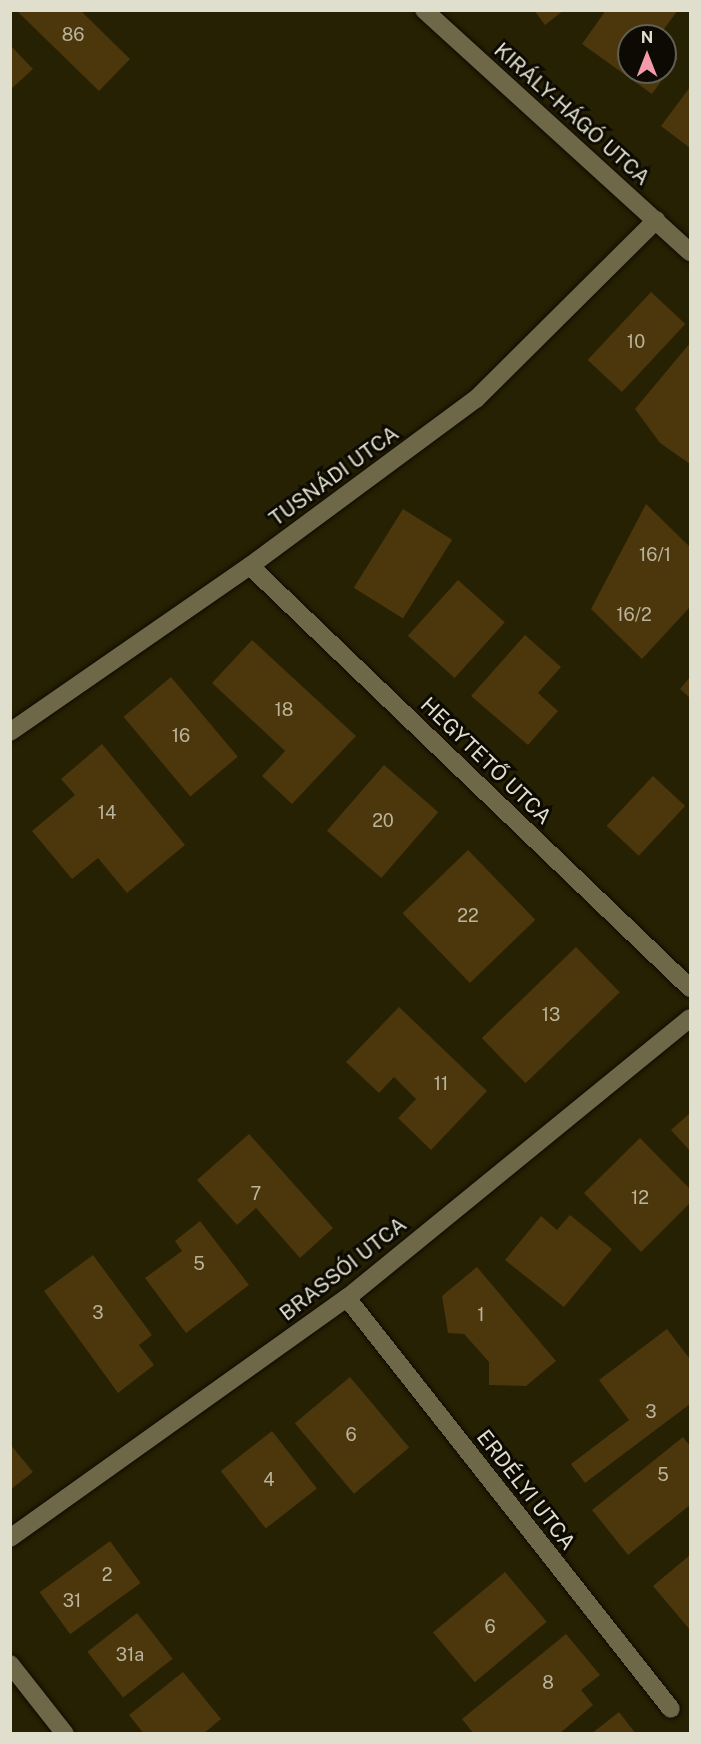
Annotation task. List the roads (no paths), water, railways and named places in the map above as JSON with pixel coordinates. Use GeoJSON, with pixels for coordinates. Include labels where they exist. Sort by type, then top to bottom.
{"type":"FeatureCollection","features":[{"type":"Feature","properties":{"kind":"street","name":"KIRÁLY-HÁGÓ UTCA"},"geometry":{"type":"LineString","coordinates":[[424,10],[690,252]]}},
{"type":"Feature","properties":{"kind":"street","name":"TUSNÁDI UTCA"},"geometry":{"type":"LineString","coordinates":[[10,732],[250,566],[476,399],[656,220]]}},
{"type":"Feature","properties":{"kind":"street","name":"HEGYTETŐ UTCA"},"geometry":{"type":"LineString","coordinates":[[250,566],[690,988]]}},
{"type":"Feature","properties":{"kind":"street","name":"BRASSÓI UTCA"},"geometry":{"type":"LineString","coordinates":[[10,1538],[347,1298],[690,1018]]}},
{"type":"Feature","properties":{"kind":"street","name":"ERDÉLYI UTCA"},"geometry":{"type":"LineString","coordinates":[[347,1298],[670,1709]]}},
{"type":"Feature","properties":{"kind":"street"},"geometry":{"type":"LineString","coordinates":[[10,1664],[65,1734]]}}]}
